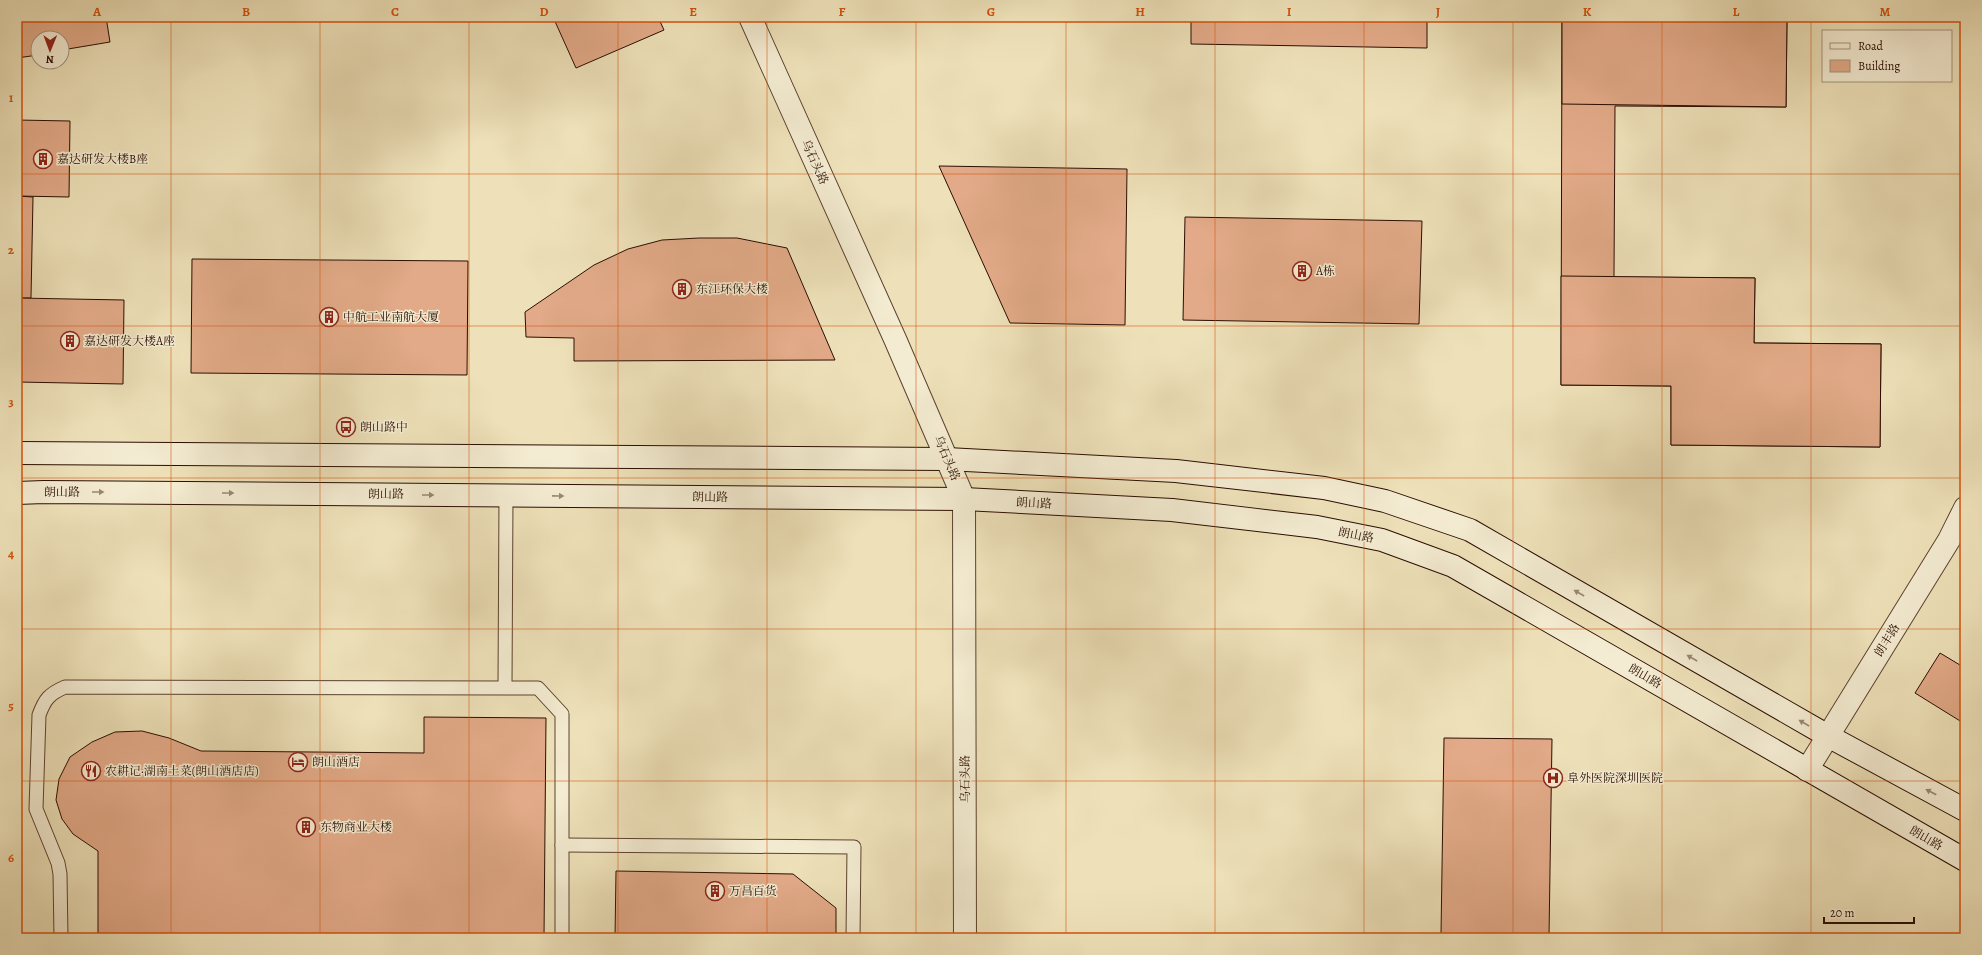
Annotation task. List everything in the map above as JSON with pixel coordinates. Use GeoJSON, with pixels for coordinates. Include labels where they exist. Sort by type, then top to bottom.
{"type":"FeatureCollection","features":[{"type":"Feature","properties":{"kind":"main road","name":"乌石头路"},"geometry":{"type":"LineString","coordinates":[[750,17],[892,332],[964,499],[965,938]]}},
{"type":"Feature","properties":{"kind":"main road"},"geometry":{"type":"LineString","coordinates":[[17,453],[947,459],[1176,471],[1324,488],[1385,501],[1470,530],[1828,736],[1965,810]]}},
{"type":"Feature","properties":{"kind":"main road","name":"朗山路"},"geometry":{"type":"LineString","coordinates":[[17,493],[964,499],[1172,510],[1317,527],[1382,540],[1453,566],[1965,860]]}},
{"type":"Feature","properties":{"kind":"main road","name":"朗丰路"},"geometry":{"type":"LineString","coordinates":[[1807,770],[1949,540],[1965,508]]}},
{"type":"Feature","properties":{"kind":"lane"},"geometry":{"type":"LineString","coordinates":[[505,687],[506,495]]}},
{"type":"Feature","properties":{"kind":"lane"},"geometry":{"type":"LineString","coordinates":[[61,938],[60,874],[58,863],[36,809],[36,795],[39,715],[44,703],[52,693],[65,687],[538,688],[562,714],[562,938]]}},
{"type":"Feature","properties":{"kind":"lane"},"geometry":{"type":"LineString","coordinates":[[562,845],[854,847],[853,938]]}},
{"type":"Feature","properties":{"kind":"building"},"geometry":{"type":"Polygon","coordinates":[[[17,17],[106,17],[110,42],[70,49],[70,30],[30,30],[30,56],[17,58],[17,17]]]}},
{"type":"Feature","properties":{"kind":"building"},"geometry":{"type":"Polygon","coordinates":[[[553,17],[658,17],[664,30],[576,68],[553,17]]]}},
{"type":"Feature","properties":{"kind":"building"},"geometry":{"type":"Polygon","coordinates":[[[1191,17],[1427,17],[1427,48],[1191,44],[1191,17]]]}},
{"type":"Feature","properties":{"kind":"building"},"geometry":{"type":"Polygon","coordinates":[[[1562,17],[1787,17],[1786,107],[1615,106],[1614,277],[1755,278],[1754,343],[1881,344],[1880,447],[1671,445],[1671,386],[1561,385],[1562,17]]]}},
{"type":"Feature","properties":{"kind":"building"},"geometry":{"type":"Polygon","coordinates":[[[1562,17],[1787,17],[1786,107],[1562,104],[1562,17]]]}},
{"type":"Feature","properties":{"kind":"building","name":"嘉达研发大楼B座"},"geometry":{"type":"Polygon","coordinates":[[[17,120],[70,121],[69,197],[17,196],[17,120]]]}},
{"type":"Feature","properties":{"kind":"building"},"geometry":{"type":"Polygon","coordinates":[[[939,166],[1127,169],[1125,325],[1010,323],[939,166]]]}},
{"type":"Feature","properties":{"kind":"building"},"geometry":{"type":"Polygon","coordinates":[[[17,196],[33,197],[31,298],[17,298],[17,196]]]}},
{"type":"Feature","properties":{"kind":"building","name":"A栋"},"geometry":{"type":"Polygon","coordinates":[[[1185,217],[1422,221],[1419,324],[1183,320],[1185,217]]]}},
{"type":"Feature","properties":{"kind":"building","name":"东江环保大楼"},"geometry":{"type":"Polygon","coordinates":[[[737,238],[787,248],[835,360],[574,361],[574,338],[526,337],[525,312],[594,265],[628,249],[662,240],[737,238]]]}},
{"type":"Feature","properties":{"kind":"building","name":"中航工业南航大厦"},"geometry":{"type":"Polygon","coordinates":[[[192,259],[468,261],[467,375],[191,373],[192,259]]]}},
{"type":"Feature","properties":{"kind":"building"},"geometry":{"type":"Polygon","coordinates":[[[1561,276],[1755,278],[1754,343],[1881,344],[1880,447],[1671,445],[1671,386],[1561,385],[1561,276]]]}},
{"type":"Feature","properties":{"kind":"building","name":"嘉达研发大楼A座"},"geometry":{"type":"Polygon","coordinates":[[[17,298],[124,300],[123,384],[17,382],[17,298]]]}},
{"type":"Feature","properties":{"kind":"building"},"geometry":{"type":"Polygon","coordinates":[[[1965,648],[1965,657],[1961,655],[1965,648]]]}},
{"type":"Feature","properties":{"kind":"building"},"geometry":{"type":"Polygon","coordinates":[[[1940,653],[1965,668],[1965,724],[1915,693],[1940,653]]]}},
{"type":"Feature","properties":{"kind":"building","name":"东物商业大楼"},"geometry":{"type":"Polygon","coordinates":[[[424,717],[546,718],[544,938],[98,938],[98,851],[73,834],[62,819],[56,800],[59,779],[70,757],[92,742],[115,732],[142,731],[169,738],[201,751],[424,753],[424,717]]]}},
{"type":"Feature","properties":{"kind":"building"},"geometry":{"type":"Polygon","coordinates":[[[1444,738],[1552,739],[1549,936],[1441,934],[1444,738]]]}},
{"type":"Feature","properties":{"kind":"building","name":"万昌百货"},"geometry":{"type":"Polygon","coordinates":[[[616,871],[793,874],[836,908],[836,938],[615,938],[616,871]]]}},
{"type":"Feature","properties":{"kind":"place","name":"嘉达研发大楼B座"},"geometry":{"type":"Point","coordinates":[43,159]}},
{"type":"Feature","properties":{"kind":"place","name":"A栋"},"geometry":{"type":"Point","coordinates":[1302,271]}},
{"type":"Feature","properties":{"kind":"place","name":"东江环保大楼"},"geometry":{"type":"Point","coordinates":[682,289]}},
{"type":"Feature","properties":{"kind":"place","name":"中航工业南航大厦"},"geometry":{"type":"Point","coordinates":[329,317]}},
{"type":"Feature","properties":{"kind":"place","name":"嘉达研发大楼A座"},"geometry":{"type":"Point","coordinates":[70,341]}},
{"type":"Feature","properties":{"kind":"place","name":"朗山路中"},"geometry":{"type":"Point","coordinates":[346,427]}},
{"type":"Feature","properties":{"kind":"place","name":"朗山酒店"},"geometry":{"type":"Point","coordinates":[298,762]}},
{"type":"Feature","properties":{"kind":"place","name":"农耕记·湖南土菜(朗山酒店店)"},"geometry":{"type":"Point","coordinates":[91,771]}},
{"type":"Feature","properties":{"kind":"place","name":"阜外医院深圳医院"},"geometry":{"type":"Point","coordinates":[1553,778]}},
{"type":"Feature","properties":{"kind":"place","name":"东物商业大楼"},"geometry":{"type":"Point","coordinates":[306,827]}},
{"type":"Feature","properties":{"kind":"place","name":"万昌百货"},"geometry":{"type":"Point","coordinates":[715,891]}}]}
